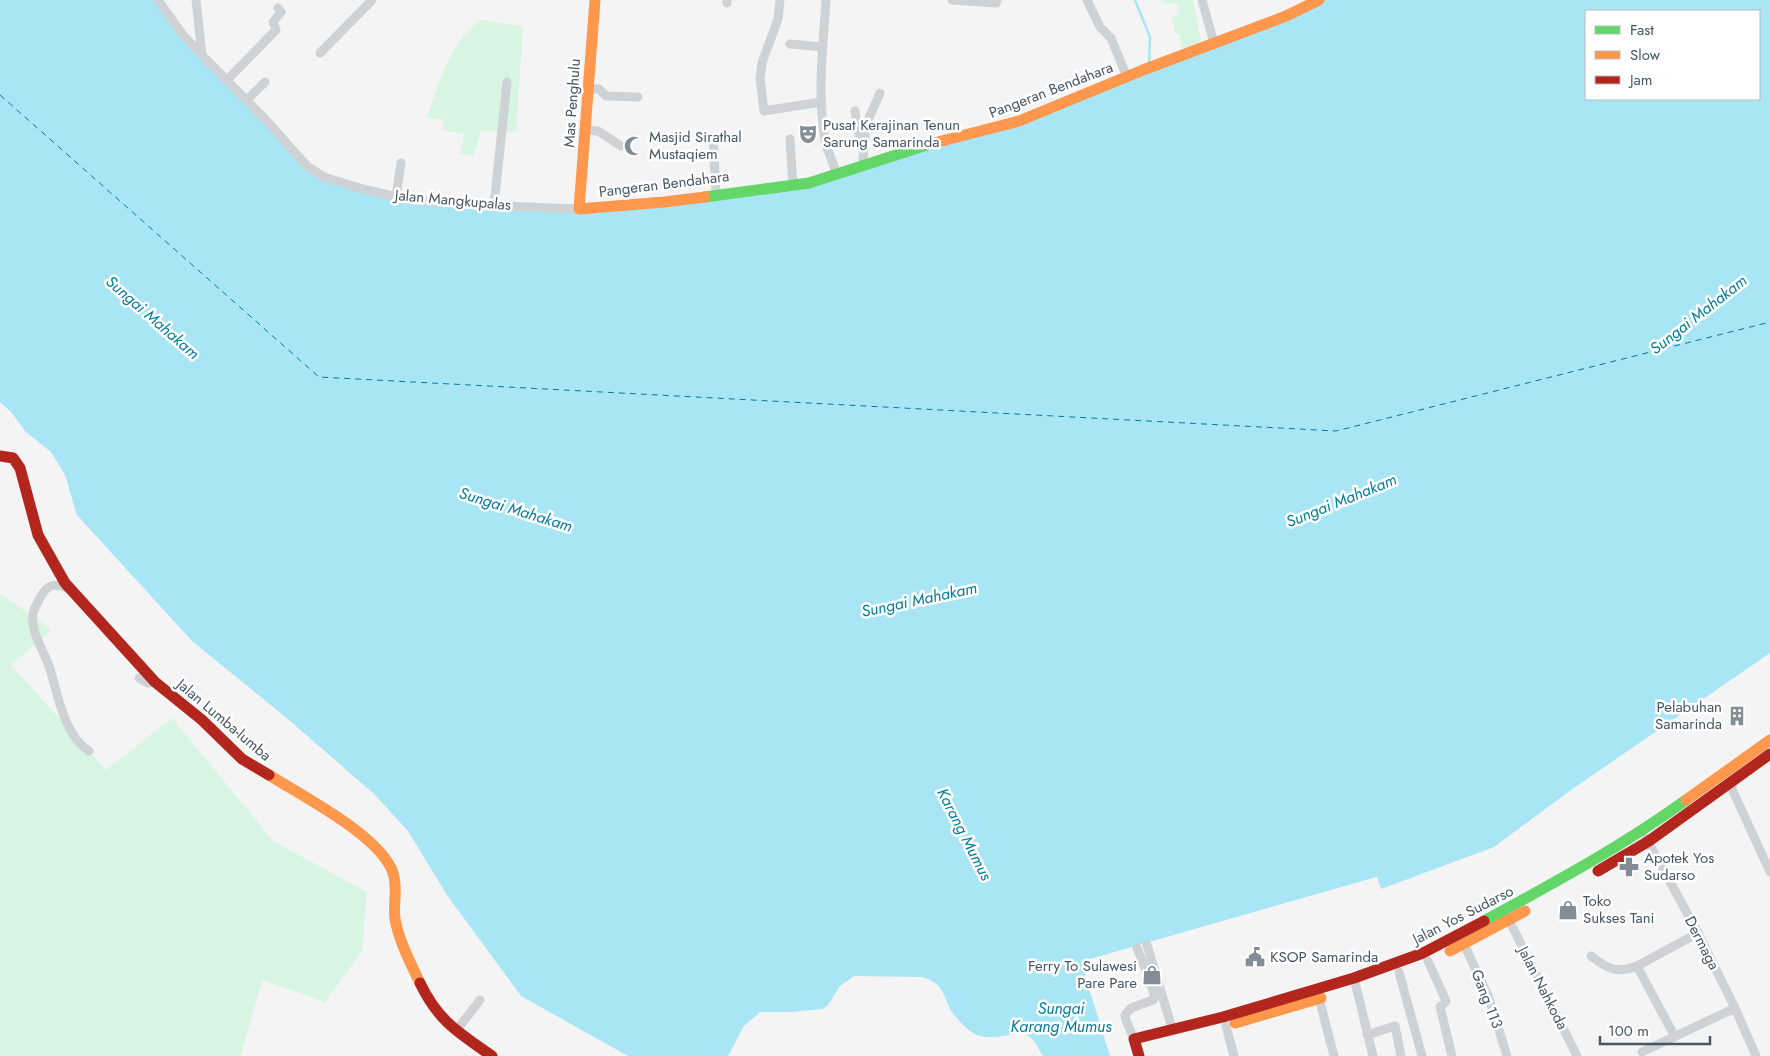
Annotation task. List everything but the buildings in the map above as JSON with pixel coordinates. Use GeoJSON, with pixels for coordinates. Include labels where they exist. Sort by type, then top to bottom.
{"type":"FeatureCollection","features":[{"type":"Feature","properties":{"kind":"main road","name":"Mas Penghulu"},"geometry":{"type":"LineString","coordinates":[[579,209],[589,130],[595,0]]}},
{"type":"Feature","properties":{"kind":"main road","name":"Pangeran Bendahara"},"geometry":{"type":"LineString","coordinates":[[579,209],[664,202],[809,183],[863,162],[1019,121],[1149,68],[1254,30],[1298,5],[1319,0]]}},
{"type":"Feature","properties":{"kind":"main road","name":"Jalan Lumba-lumba"},"geometry":{"type":"LineString","coordinates":[[0,456],[13,458],[20,468],[38,535],[70,590],[101,620],[155,682],[202,720],[242,759],[344,823],[384,855],[394,874],[395,917],[404,950],[427,998],[438,1015],[456,1031],[492,1056]]}},
{"type":"Feature","properties":{"kind":"main road","name":"Jalan Yos Sudarso"},"geometry":{"type":"LineString","coordinates":[[1728,781],[1770,740]]}},
{"type":"Feature","properties":{"kind":"main road","name":"Jalan Yos Sudarso"},"geometry":{"type":"LineString","coordinates":[[1136,1047],[1226,1026],[1354,982],[1506,915],[1646,836],[1770,754]]}},
{"type":"Feature","properties":{"kind":"main road","name":"Jalan Yos Sudarso"},"geometry":{"type":"LineString","coordinates":[[1354,982],[1399,972],[1428,961],[1464,944],[1506,915]]}},
{"type":"Feature","properties":{"kind":"main road","name":"Jalan Yos Sudarso"},"geometry":{"type":"LineString","coordinates":[[1136,1047],[1172,1028],[1318,994]]}},
{"type":"Feature","properties":{"kind":"street","name":"Jalan Mangkupalas"},"geometry":{"type":"LineString","coordinates":[[158,0],[183,35],[314,171],[324,177],[363,190],[409,200],[579,209]]}},
{"type":"Feature","properties":{"kind":"street"},"geometry":{"type":"LineString","coordinates":[[196,0],[202,55]]}},
{"type":"Feature","properties":{"kind":"street"},"geometry":{"type":"LineString","coordinates":[[320,52],[372,0]]}},
{"type":"Feature","properties":{"kind":"street"},"geometry":{"type":"LineString","coordinates":[[780,0],[778,19],[762,63],[760,78],[764,111],[821,102]]}},
{"type":"Feature","properties":{"kind":"street"},"geometry":{"type":"LineString","coordinates":[[826,0],[820,70],[821,102],[825,140],[836,174]]}},
{"type":"Feature","properties":{"kind":"street"},"geometry":{"type":"LineString","coordinates":[[952,0],[996,3],[997,0]]}},
{"type":"Feature","properties":{"kind":"street"},"geometry":{"type":"LineString","coordinates":[[1087,0],[1100,28],[1111,38],[1127,77]]}},
{"type":"Feature","properties":{"kind":"street"},"geometry":{"type":"LineString","coordinates":[[1202,0],[1214,43]]}},
{"type":"Feature","properties":{"kind":"street"},"geometry":{"type":"LineString","coordinates":[[226,80],[276,30],[273,22],[281,12],[278,8]]}},
{"type":"Feature","properties":{"kind":"street"},"geometry":{"type":"LineString","coordinates":[[790,44],[822,47]]}},
{"type":"Feature","properties":{"kind":"street"},"geometry":{"type":"LineString","coordinates":[[247,100],[265,82]]}},
{"type":"Feature","properties":{"kind":"street"},"geometry":{"type":"LineString","coordinates":[[494,205],[507,82]]}},
{"type":"Feature","properties":{"kind":"street"},"geometry":{"type":"LineString","coordinates":[[592,89],[601,90],[603,95],[606,96],[638,97]]}},
{"type":"Feature","properties":{"kind":"street"},"geometry":{"type":"LineString","coordinates":[[863,162],[866,125],[880,93]]}},
{"type":"Feature","properties":{"kind":"street"},"geometry":{"type":"LineString","coordinates":[[855,110],[863,162]]}},
{"type":"Feature","properties":{"kind":"street"},"geometry":{"type":"LineString","coordinates":[[589,130],[603,134],[621,146]]}},
{"type":"Feature","properties":{"kind":"street"},"geometry":{"type":"LineString","coordinates":[[713,137],[716,194]]}},
{"type":"Feature","properties":{"kind":"street"},"geometry":{"type":"LineString","coordinates":[[790,139],[793,185]]}},
{"type":"Feature","properties":{"kind":"street"},"geometry":{"type":"LineString","coordinates":[[396,196],[402,163]]}},
{"type":"Feature","properties":{"kind":"street"},"geometry":{"type":"LineString","coordinates":[[70,590],[56,586],[48,587],[34,611],[33,617],[38,640],[49,665],[58,698],[70,730],[88,751]]}},
{"type":"Feature","properties":{"kind":"street"},"geometry":{"type":"LineString","coordinates":[[139,678],[148,682],[155,682]]}},
{"type":"Feature","properties":{"kind":"street"},"geometry":{"type":"LineString","coordinates":[[1728,781],[1770,872]]}},
{"type":"Feature","properties":{"kind":"street","name":"Dermaga"},"geometry":{"type":"LineString","coordinates":[[1646,836],[1698,933],[1756,1056]]}},
{"type":"Feature","properties":{"kind":"street","name":"Jalan Nahkoda"},"geometry":{"type":"LineString","coordinates":[[1506,915],[1577,1056]]}},
{"type":"Feature","properties":{"kind":"street"},"geometry":{"type":"LineString","coordinates":[[1591,956],[1603,965],[1616,970],[1624,970],[1637,966],[1698,933]]}},
{"type":"Feature","properties":{"kind":"street","name":"Gang 113"},"geometry":{"type":"LineString","coordinates":[[1464,944],[1489,998],[1507,1056]]}},
{"type":"Feature","properties":{"kind":"street"},"geometry":{"type":"LineString","coordinates":[[1136,1047],[1126,1020],[1126,1014],[1131,1008],[1155,998],[1146,970],[1142,946],[1172,1028]]}},
{"type":"Feature","properties":{"kind":"street"},"geometry":{"type":"LineString","coordinates":[[1428,961],[1446,1001],[1440,1007],[1452,1056]]}},
{"type":"Feature","properties":{"kind":"street"},"geometry":{"type":"LineString","coordinates":[[1637,966],[1675,1037]]}},
{"type":"Feature","properties":{"kind":"street"},"geometry":{"type":"LineString","coordinates":[[1399,972],[1422,1056]]}},
{"type":"Feature","properties":{"kind":"street"},"geometry":{"type":"LineString","coordinates":[[1354,982],[1373,1056]]}},
{"type":"Feature","properties":{"kind":"street"},"geometry":{"type":"LineString","coordinates":[[1318,994],[1334,1056]]}},
{"type":"Feature","properties":{"kind":"street"},"geometry":{"type":"LineString","coordinates":[[456,1031],[480,1000]]}},
{"type":"Feature","properties":{"kind":"street"},"geometry":{"type":"LineString","coordinates":[[1642,1052],[1735,1008]]}},
{"type":"Feature","properties":{"kind":"street"},"geometry":{"type":"LineString","coordinates":[[1226,1026],[1234,1056]]}},
{"type":"Feature","properties":{"kind":"street"},"geometry":{"type":"LineString","coordinates":[[1367,1035],[1395,1026],[1401,1056]]}},
{"type":"Feature","properties":{"kind":"green space"},"geometry":{"type":"Polygon","coordinates":[[[1163,0],[1193,0],[1201,41],[1186,48],[1181,47],[1180,35],[1175,33],[1171,17],[1179,14],[1177,3],[1164,4],[1163,0]]]}},
{"type":"Feature","properties":{"kind":"green space"},"geometry":{"type":"Polygon","coordinates":[[[480,20],[523,26],[516,132],[481,131],[474,156],[460,154],[464,134],[443,130],[443,120],[427,117],[453,51],[470,29],[480,20]]]}},
{"type":"Feature","properties":{"kind":"green space"},"geometry":{"type":"Polygon","coordinates":[[[0,593],[52,630],[11,665],[106,770],[172,718],[273,841],[367,892],[362,951],[325,1002],[262,980],[241,1056],[0,1056],[0,593]]]}},
{"type":"Feature","properties":{"kind":"water"},"geometry":{"type":"Polygon","coordinates":[[[0,0],[155,0],[249,106],[318,179],[400,200],[605,211],[838,174],[1020,124],[1322,0],[1770,0],[1770,653],[1571,790],[1494,847],[1381,889],[1377,877],[1087,960],[1083,963],[1086,979],[1110,1056],[1043,1056],[1032,1039],[1025,1034],[994,1037],[978,1035],[970,1031],[951,1011],[944,994],[938,986],[922,977],[854,976],[840,986],[828,1005],[823,1009],[760,1012],[744,1026],[728,1056],[628,1056],[521,996],[447,895],[408,831],[374,794],[289,720],[192,641],[77,515],[65,475],[51,452],[26,432],[11,412],[0,402],[0,0]]]}},
{"type":"Feature","properties":{"kind":"pier"},"geometry":{"type":"Polygon","coordinates":[[[1377,877],[1381,889],[1378,889],[1375,880],[1088,962],[1087,960],[1377,877]]]}},
{"type":"Feature","properties":{"kind":"waterway"},"geometry":{"type":"LineString","coordinates":[[1135,0],[1150,37],[1149,63]]}},
{"type":"Feature","properties":{"kind":"ferry route"},"geometry":{"type":"LineString","coordinates":[[0,95],[319,377],[1336,431],[1770,322]]}},
{"type":"Feature","properties":{"kind":"traffic: fast"},"geometry":{"type":"LineString","coordinates":[[705,197],[809,183],[930,144]]}},
{"type":"Feature","properties":{"kind":"traffic: fast"},"geometry":{"type":"LineString","coordinates":[[1484,921],[1612,849],[1686,800]]}},
{"type":"Feature","properties":{"kind":"traffic: slow"},"geometry":{"type":"LineString","coordinates":[[595,0],[579,209],[705,197]]}},
{"type":"Feature","properties":{"kind":"traffic: slow"},"geometry":{"type":"LineString","coordinates":[[930,144],[1019,121],[1143,70],[1286,16],[1319,0]]}},
{"type":"Feature","properties":{"kind":"traffic: slow"},"geometry":{"type":"LineString","coordinates":[[1686,800],[1770,740]]}},
{"type":"Feature","properties":{"kind":"traffic: slow"},"geometry":{"type":"LineString","coordinates":[[269,775],[339,818],[357,831],[386,859],[394,878],[395,919],[399,935],[420,983]]}},
{"type":"Feature","properties":{"kind":"traffic: slow"},"geometry":{"type":"LineString","coordinates":[[1450,951],[1525,911]]}},
{"type":"Feature","properties":{"kind":"traffic: slow"},"geometry":{"type":"LineString","coordinates":[[1235,1023],[1321,998]]}},
{"type":"Feature","properties":{"kind":"traffic: jam"},"geometry":{"type":"LineString","coordinates":[[0,456],[13,458],[20,468],[38,535],[65,583],[155,682],[202,720],[242,759],[269,775]]}},
{"type":"Feature","properties":{"kind":"traffic: jam"},"geometry":{"type":"LineString","coordinates":[[1598,871],[1649,841],[1770,754]]}},
{"type":"Feature","properties":{"kind":"traffic: jam"},"geometry":{"type":"LineString","coordinates":[[1139,1056],[1134,1039],[1223,1017],[1354,978],[1423,953],[1484,921]]}},
{"type":"Feature","properties":{"kind":"traffic: jam"},"geometry":{"type":"LineString","coordinates":[[420,983],[442,1017],[459,1033],[492,1056]]}},
{"type":"Feature","properties":{"kind":"place","name":"Pusat Kerajinan Tenun Sarung Samarinda"},"geometry":{"type":"Point","coordinates":[808,134]}},
{"type":"Feature","properties":{"kind":"place","name":"Masjid Sirathal Mustaqiem"},"geometry":{"type":"Point","coordinates":[634,146]}},
{"type":"Feature","properties":{"kind":"place","name":"Pelabuhan Samarinda"},"geometry":{"type":"Point","coordinates":[1737,716]}},
{"type":"Feature","properties":{"kind":"place","name":"Apotek Yos Sudarso"},"geometry":{"type":"Point","coordinates":[1629,867]}},
{"type":"Feature","properties":{"kind":"place","name":"Toko Sukses Tani"},"geometry":{"type":"Point","coordinates":[1568,910]}},
{"type":"Feature","properties":{"kind":"place","name":"KSOP Samarinda"},"geometry":{"type":"Point","coordinates":[1255,957]}},
{"type":"Feature","properties":{"kind":"place","name":"Ferry To Sulawesi Pare Pare"},"geometry":{"type":"Point","coordinates":[1152,975]}},
{"type":"Feature","properties":{"kind":"water label","name":"Sungai Mahakam"},"geometry":{"type":"Point","coordinates":[1698,314]}},
{"type":"Feature","properties":{"kind":"water label","name":"Sungai Mahakam"},"geometry":{"type":"Point","coordinates":[153,317]}},
{"type":"Feature","properties":{"kind":"water label","name":"Sungai Mahakam"},"geometry":{"type":"Point","coordinates":[1341,500]}},
{"type":"Feature","properties":{"kind":"water label","name":"Sungai Mahakam"},"geometry":{"type":"Point","coordinates":[516,509]}},
{"type":"Feature","properties":{"kind":"water label","name":"Sungai Mahakam"},"geometry":{"type":"Point","coordinates":[919,599]}},
{"type":"Feature","properties":{"kind":"water label","name":"Karang Mumus"},"geometry":{"type":"Point","coordinates":[965,834]}},
{"type":"Feature","properties":{"kind":"water label","name":"Sungai Karang Mumus"},"geometry":{"type":"Point","coordinates":[1061,1017]}}]}
